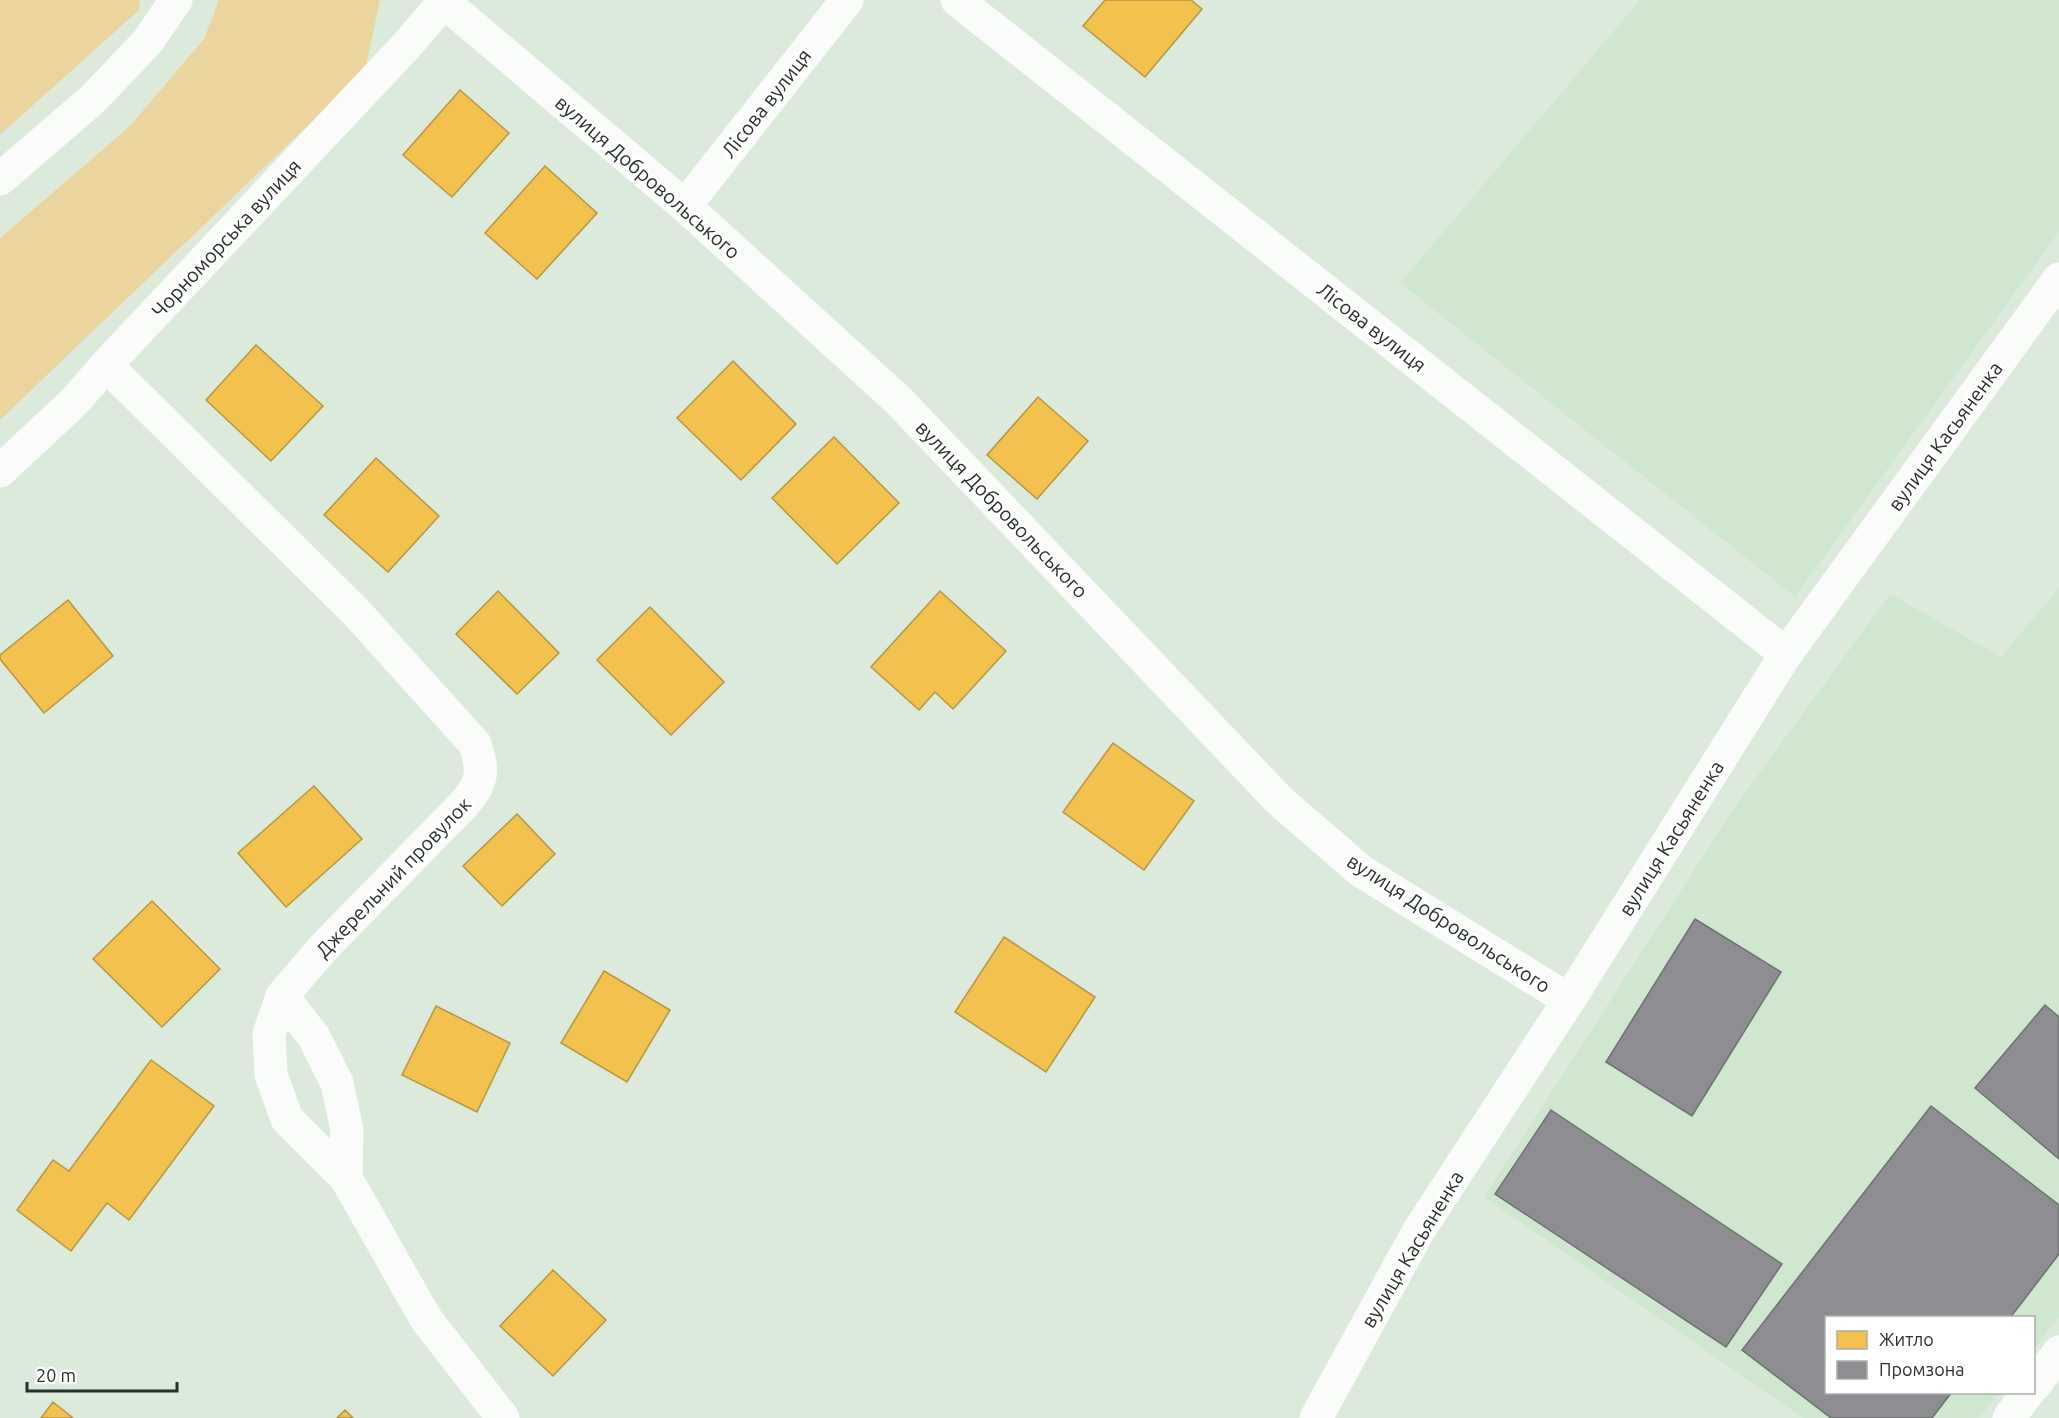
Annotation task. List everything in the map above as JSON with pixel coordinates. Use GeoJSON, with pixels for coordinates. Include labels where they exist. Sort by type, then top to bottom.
{"type":"FeatureCollection","features":[{"type":"Feature","properties":{"kind":"street"},"geometry":{"type":"LineString","coordinates":[[0,180],[93,99],[148,41],[176,0]]}},
{"type":"Feature","properties":{"kind":"street","name":"Лісова вулиця"},"geometry":{"type":"LineString","coordinates":[[685,206],[848,0]]}},
{"type":"Feature","properties":{"kind":"street","name":"Лісова вулиця"},"geometry":{"type":"LineString","coordinates":[[957,0],[1786,654]]}},
{"type":"Feature","properties":{"kind":"street","name":"вулиця Добровольського"},"geometry":{"type":"LineString","coordinates":[[443,1],[685,206],[899,401],[1280,801],[1361,871],[1569,1000]]}},
{"type":"Feature","properties":{"kind":"street","name":"Чорноморська вулиця"},"geometry":{"type":"LineString","coordinates":[[0,471],[74,402],[106,365],[399,54],[443,1]]}},
{"type":"Feature","properties":{"kind":"street","name":"вулиця Касьяненка"},"geometry":{"type":"LineString","coordinates":[[1316,1418],[1418,1232],[1569,1000],[1786,654],[2059,279]]}},
{"type":"Feature","properties":{"kind":"street","name":"Джерельний провулок"},"geometry":{"type":"LineString","coordinates":[[106,365],[355,611],[475,744],[481,762],[482,776],[476,790],[325,946],[282,996],[269,1034],[271,1075],[287,1119],[346,1178],[426,1319],[502,1418]]}},
{"type":"Feature","properties":{"kind":"street"},"geometry":{"type":"LineString","coordinates":[[282,996],[314,1036],[337,1083],[348,1130],[346,1178]]}},
{"type":"Feature","properties":{"kind":"street"},"geometry":{"type":"LineString","coordinates":[[2035,1385],[2059,1353]]}},
{"type":"Feature","properties":{"kind":"street"},"geometry":{"type":"LineString","coordinates":[[2009,1418],[2027,1394]]}},
{"type":"Feature","properties":{"kind":"shaded area"},"geometry":{"type":"Polygon","coordinates":[[[0,0],[140,0],[139,10],[0,135],[0,0]]]}},
{"type":"Feature","properties":{"kind":"shaded area"},"geometry":{"type":"Polygon","coordinates":[[[219,0],[380,0],[365,71],[0,420],[0,238],[129,127],[204,39],[219,0]]]}},
{"type":"Feature","properties":{"kind":"shaded area"},"geometry":{"type":"Polygon","coordinates":[[[1640,0],[2059,0],[2059,232],[1795,597],[1400,283],[1640,0]]]}},
{"type":"Feature","properties":{"kind":"shaded area"},"geometry":{"type":"Polygon","coordinates":[[[2059,588],[2059,1317],[2035,1348],[2035,1316],[1825,1316],[1825,1394],[1998,1394],[1979,1418],[1803,1418],[1484,1197],[1736,805],[1890,594],[2001,657],[2059,588]]]}},
{"type":"Feature","properties":{"kind":"building: Житло"},"geometry":{"type":"Polygon","coordinates":[[[1105,0],[1191,0],[1202,9],[1145,77],[1083,26],[1105,0]]]}},
{"type":"Feature","properties":{"kind":"building: Житло"},"geometry":{"type":"Polygon","coordinates":[[[460,90],[509,133],[452,197],[403,155],[460,90]]]}},
{"type":"Feature","properties":{"kind":"building: Житло"},"geometry":{"type":"Polygon","coordinates":[[[545,166],[597,213],[537,279],[485,233],[545,166]]]}},
{"type":"Feature","properties":{"kind":"building: Житло"},"geometry":{"type":"Polygon","coordinates":[[[256,345],[323,406],[271,461],[206,400],[256,345]]]}},
{"type":"Feature","properties":{"kind":"building: Житло"},"geometry":{"type":"Polygon","coordinates":[[[733,361],[796,424],[741,480],[677,418],[733,361]]]}},
{"type":"Feature","properties":{"kind":"building: Житло"},"geometry":{"type":"Polygon","coordinates":[[[1038,397],[1088,441],[1037,499],[987,455],[1038,397]]]}},
{"type":"Feature","properties":{"kind":"building: Житло"},"geometry":{"type":"Polygon","coordinates":[[[834,437],[899,503],[837,564],[772,498],[834,437]]]}},
{"type":"Feature","properties":{"kind":"building: Житло"},"geometry":{"type":"Polygon","coordinates":[[[376,458],[439,516],[388,572],[324,515],[376,458]]]}},
{"type":"Feature","properties":{"kind":"building: Житло"},"geometry":{"type":"Polygon","coordinates":[[[498,591],[559,653],[517,694],[456,634],[498,591]]]}},
{"type":"Feature","properties":{"kind":"building: Житло"},"geometry":{"type":"Polygon","coordinates":[[[940,591],[1006,651],[953,709],[935,692],[919,710],[871,667],[940,591]]]}},
{"type":"Feature","properties":{"kind":"building: Житло"},"geometry":{"type":"Polygon","coordinates":[[[68,600],[113,656],[44,713],[0,659],[0,655],[68,600]]]}},
{"type":"Feature","properties":{"kind":"building: Житло"},"geometry":{"type":"Polygon","coordinates":[[[650,607],[724,682],[671,735],[597,660],[650,607]]]}},
{"type":"Feature","properties":{"kind":"building: Житло"},"geometry":{"type":"Polygon","coordinates":[[[1113,743],[1194,801],[1144,870],[1063,812],[1113,743]]]}},
{"type":"Feature","properties":{"kind":"building: Житло"},"geometry":{"type":"Polygon","coordinates":[[[314,786],[362,839],[286,907],[238,853],[314,786]]]}},
{"type":"Feature","properties":{"kind":"building: Житло"},"geometry":{"type":"Polygon","coordinates":[[[517,814],[555,854],[502,906],[463,866],[517,814]]]}},
{"type":"Feature","properties":{"kind":"building: Житло"},"geometry":{"type":"Polygon","coordinates":[[[152,901],[220,969],[162,1027],[93,959],[152,901]]]}},
{"type":"Feature","properties":{"kind":"building: Житло"},"geometry":{"type":"Polygon","coordinates":[[[1004,937],[1095,997],[1046,1072],[955,1012],[1004,937]]]}},
{"type":"Feature","properties":{"kind":"building: Житло"},"geometry":{"type":"Polygon","coordinates":[[[604,971],[670,1010],[627,1082],[561,1043],[604,971]]]}},
{"type":"Feature","properties":{"kind":"building: Житло"},"geometry":{"type":"Polygon","coordinates":[[[436,1006],[510,1043],[477,1112],[402,1075],[436,1006]]]}},
{"type":"Feature","properties":{"kind":"building: Житло"},"geometry":{"type":"Polygon","coordinates":[[[151,1060],[214,1106],[129,1220],[107,1203],[71,1251],[17,1210],[53,1160],[69,1171],[151,1060]]]}},
{"type":"Feature","properties":{"kind":"building: Житло"},"geometry":{"type":"Polygon","coordinates":[[[553,1270],[606,1320],[553,1376],[500,1326],[553,1270]]]}},
{"type":"Feature","properties":{"kind":"building: Житло"},"geometry":{"type":"Polygon","coordinates":[[[53,1402],[73,1418],[41,1418],[53,1402]]]}},
{"type":"Feature","properties":{"kind":"building: Житло"},"geometry":{"type":"Polygon","coordinates":[[[345,1410],[353,1418],[337,1418],[345,1410]]]}},
{"type":"Feature","properties":{"kind":"building: Промзона"},"geometry":{"type":"Polygon","coordinates":[[[1695,919],[1781,972],[1692,1116],[1606,1062],[1695,919]]]}},
{"type":"Feature","properties":{"kind":"building: Промзона"},"geometry":{"type":"Polygon","coordinates":[[[2045,1005],[2059,1017],[2059,1159],[1975,1088],[2045,1005]]]}},
{"type":"Feature","properties":{"kind":"building: Промзона"},"geometry":{"type":"Polygon","coordinates":[[[1931,1106],[2059,1205],[2059,1254],[2012,1316],[1825,1316],[1825,1394],[1950,1394],[1932,1418],[1831,1418],[1742,1350],[1931,1106]]]}},
{"type":"Feature","properties":{"kind":"building: Промзона"},"geometry":{"type":"Polygon","coordinates":[[[1551,1110],[1782,1264],[1726,1347],[1495,1194],[1551,1110]]]}}]}
